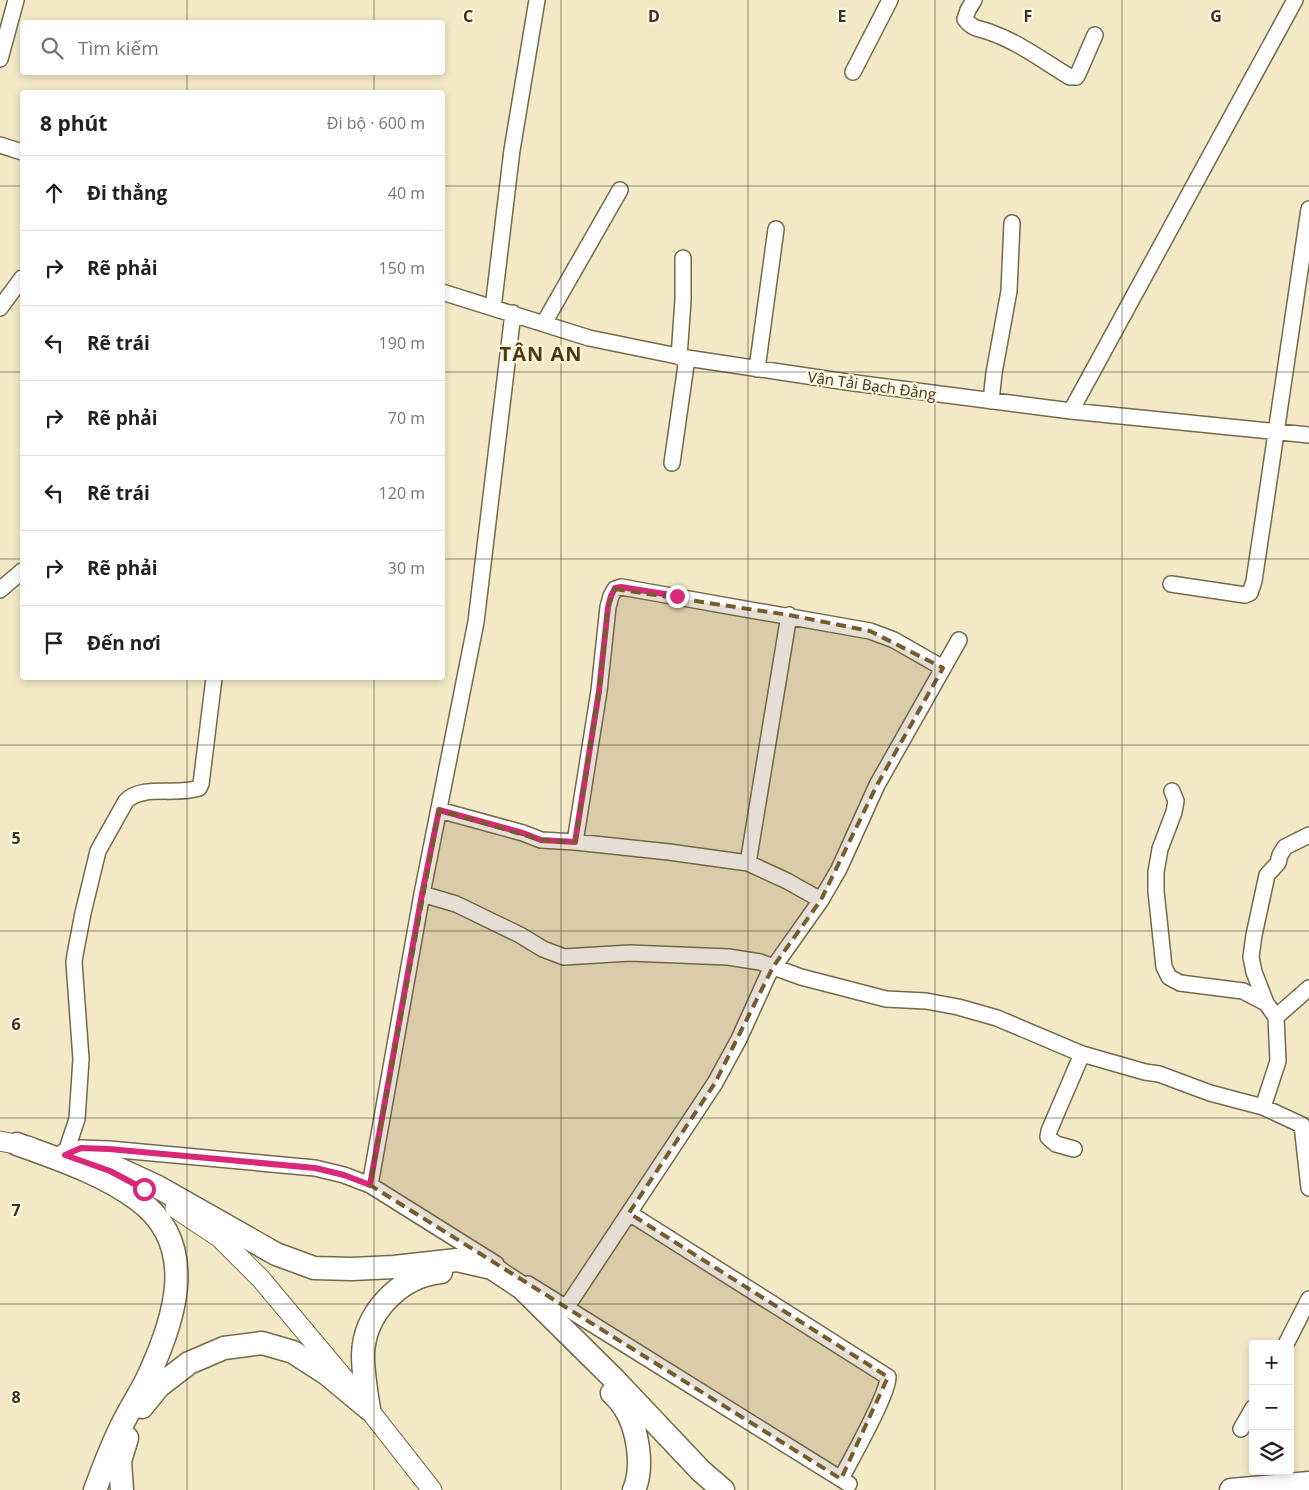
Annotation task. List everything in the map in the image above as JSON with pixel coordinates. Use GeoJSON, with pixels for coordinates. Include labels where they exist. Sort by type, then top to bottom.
{"type":"FeatureCollection","features":[{"type":"Feature","properties":{"kind":"highway"},"geometry":{"type":"LineString","coordinates":[[8,1143],[67,1162],[104,1178],[138,1200],[159,1220],[172,1240],[176,1260],[176,1287],[173,1312],[148,1378],[121,1428],[95,1490]]}},
{"type":"Feature","properties":{"kind":"highway"},"geometry":{"type":"LineString","coordinates":[[65,1155],[117,1168],[158,1187],[276,1254],[314,1268],[394,1267],[457,1260],[492,1268],[522,1288],[615,1380],[701,1471],[723,1490]]}},
{"type":"Feature","properties":{"kind":"highway"},"geometry":{"type":"LineString","coordinates":[[369,1409],[363,1354],[368,1330],[381,1305],[401,1286],[427,1273],[456,1270],[487,1278],[516,1297],[606,1386],[625,1408],[635,1432],[639,1458],[634,1490]]}},
{"type":"Feature","properties":{"kind":"highway"},"geometry":{"type":"LineString","coordinates":[[122,1490],[120,1461],[129,1430],[142,1406],[159,1386],[189,1363],[224,1348],[262,1343],[293,1352],[327,1374],[369,1409]]}},
{"type":"Feature","properties":{"kind":"highway"},"geometry":{"type":"LineString","coordinates":[[1231,1490],[1309,1483]]}},
{"type":"Feature","properties":{"kind":"main road"},"geometry":{"type":"LineString","coordinates":[[8,1143],[65,1155],[110,1171],[161,1198],[220,1238],[280,1301],[369,1409],[432,1490]]}},
{"type":"Feature","properties":{"kind":"street"},"geometry":{"type":"LineString","coordinates":[[0,59],[16,0]]}},
{"type":"Feature","properties":{"kind":"street"},"geometry":{"type":"LineString","coordinates":[[493,308],[512,150],[537,0]]}},
{"type":"Feature","properties":{"kind":"street"},"geometry":{"type":"LineString","coordinates":[[854,72],[890,0]]}},
{"type":"Feature","properties":{"kind":"street"},"geometry":{"type":"LineString","coordinates":[[974,0],[965,19],[973,28],[992,33],[1014,44],[1070,77],[1076,77],[1078,74],[1094,35]]}},
{"type":"Feature","properties":{"kind":"street"},"geometry":{"type":"LineString","coordinates":[[1071,411],[1295,0]]}},
{"type":"Feature","properties":{"kind":"street"},"geometry":{"type":"LineString","coordinates":[[0,145],[20,151]]}},
{"type":"Feature","properties":{"kind":"street"},"geometry":{"type":"LineString","coordinates":[[544,323],[620,190]]}},
{"type":"Feature","properties":{"kind":"street"},"geometry":{"type":"LineString","coordinates":[[1171,584],[1245,595],[1250,593],[1254,581],[1309,210]]}},
{"type":"Feature","properties":{"kind":"street"},"geometry":{"type":"LineString","coordinates":[[991,401],[994,372],[1009,291],[1012,222]]}},
{"type":"Feature","properties":{"kind":"street"},"geometry":{"type":"LineString","coordinates":[[757,368],[776,229]]}},
{"type":"Feature","properties":{"kind":"street"},"geometry":{"type":"LineString","coordinates":[[672,463],[683,358],[683,258]]}},
{"type":"Feature","properties":{"kind":"street"},"geometry":{"type":"LineString","coordinates":[[0,308],[20,281]]}},
{"type":"Feature","properties":{"kind":"street","name":"Vận Tải Bạch Đằng"},"geometry":{"type":"LineString","coordinates":[[445,293],[589,338],[683,358],[1071,411],[1309,435]]}},
{"type":"Feature","properties":{"kind":"street"},"geometry":{"type":"LineString","coordinates":[[370,1185],[422,894],[476,622],[513,313]]}},
{"type":"Feature","properties":{"kind":"street"},"geometry":{"type":"LineString","coordinates":[[0,590],[20,573]]}},
{"type":"Feature","properties":{"kind":"street"},"geometry":{"type":"LineString","coordinates":[[575,842],[599,691],[608,607],[615,588],[621,587],[789,615],[870,631],[894,640],[943,668]]}},
{"type":"Feature","properties":{"kind":"street"},"geometry":{"type":"LineString","coordinates":[[748,863],[789,615]]}},
{"type":"Feature","properties":{"kind":"street"},"geometry":{"type":"LineString","coordinates":[[566,1308],[714,1083],[739,1039],[773,967],[793,942],[839,869],[877,785],[959,640]]}},
{"type":"Feature","properties":{"kind":"street"},"geometry":{"type":"LineString","coordinates":[[65,1155],[77,1119],[82,1060],[74,962],[83,913],[98,851],[126,801],[132,795],[146,792],[176,792],[199,788],[214,680]]}},
{"type":"Feature","properties":{"kind":"street"},"geometry":{"type":"LineString","coordinates":[[1172,791],[1176,801],[1174,812],[1160,849],[1156,872],[1156,891],[1164,967],[1169,977],[1180,983],[1243,991],[1266,1003]]}},
{"type":"Feature","properties":{"kind":"street"},"geometry":{"type":"LineString","coordinates":[[439,810],[523,833],[541,840],[575,842],[748,863],[787,880],[821,900]]}},
{"type":"Feature","properties":{"kind":"street"},"geometry":{"type":"LineString","coordinates":[[1263,1106],[1278,1061],[1276,1017],[1266,1003],[1254,972],[1251,957],[1266,875],[1278,863],[1285,847],[1309,835]]}},
{"type":"Feature","properties":{"kind":"street"},"geometry":{"type":"LineString","coordinates":[[422,894],[456,904],[564,958],[630,953],[728,957],[760,962],[801,977],[886,999],[926,1001],[958,1007],[996,1018],[1082,1054],[1145,1072],[1159,1074],[1210,1093],[1263,1106],[1306,1126],[1309,1188]]}},
{"type":"Feature","properties":{"kind":"street"},"geometry":{"type":"LineString","coordinates":[[1276,1017],[1309,988]]}},
{"type":"Feature","properties":{"kind":"street"},"geometry":{"type":"LineString","coordinates":[[1074,1149],[1056,1144],[1048,1137],[1082,1054]]}},
{"type":"Feature","properties":{"kind":"street"},"geometry":{"type":"LineString","coordinates":[[65,1155],[81,1148],[109,1149],[315,1168],[344,1175],[370,1185],[845,1482],[888,1383],[888,1377],[629,1214]]}},
{"type":"Feature","properties":{"kind":"street"},"geometry":{"type":"LineString","coordinates":[[1288,1340],[1309,1299]]}},
{"type":"Feature","properties":{"kind":"street"},"geometry":{"type":"LineString","coordinates":[[1242,1429],[1249,1416]]}},
{"type":"Feature","properties":{"kind":"highlighted area"},"geometry":{"type":"Polygon","coordinates":[[[615,589],[789,615],[870,631],[943,668],[877,785],[821,900],[773,967],[715,1083],[629,1213],[888,1377],[841,1479],[370,1185],[439,810],[541,840],[575,842],[599,691],[608,607],[615,589]]]}},
{"type":"Feature","properties":{"kind":"district","name":"TÂN AN"},"geometry":{"type":"Point","coordinates":[541,353]}},
{"type":"Feature","properties":{"kind":"route"},"geometry":{"type":"LineString","coordinates":[[144,1189],[110,1171],[65,1155],[81,1148],[109,1149],[315,1168],[344,1175],[370,1185],[422,894],[439,810],[523,833],[541,840],[575,842],[599,691],[608,607],[611,596],[615,588],[621,587],[677,596]]}}]}
